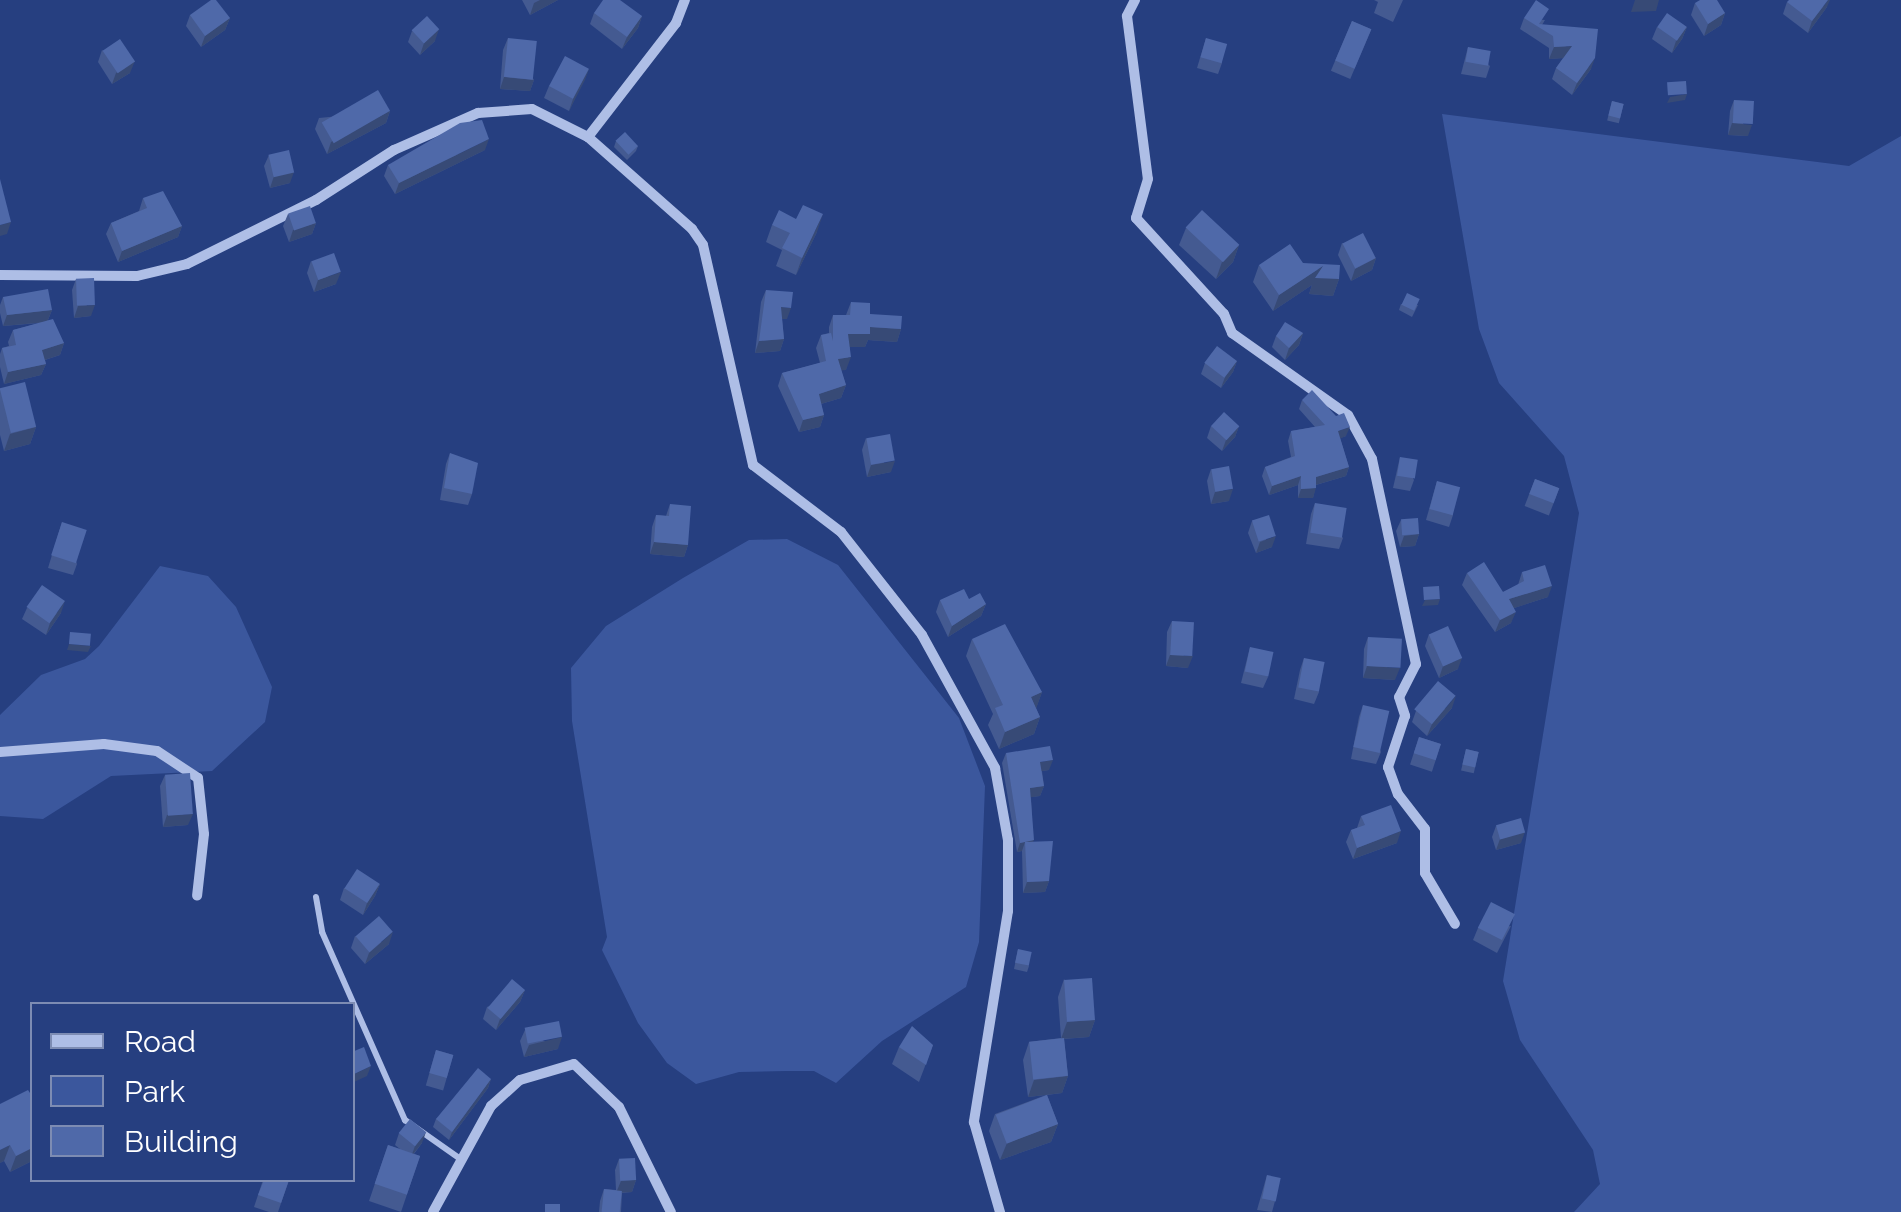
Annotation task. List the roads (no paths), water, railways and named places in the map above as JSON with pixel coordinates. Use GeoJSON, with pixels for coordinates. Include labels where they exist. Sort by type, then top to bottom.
{"type":"FeatureCollection","features":[{"type":"Feature","properties":{"kind":"street"},"geometry":{"type":"LineString","coordinates":[[588,137],[676,23],[685,0]]}},
{"type":"Feature","properties":{"kind":"street"},"geometry":{"type":"LineString","coordinates":[[1136,0],[1127,16],[1148,179],[1136,218],[1224,314],[1232,333],[1348,415],[1372,459],[1416,664],[1399,697],[1405,716],[1388,766],[1398,794],[1424,829],[1424,873],[1455,924]]}},
{"type":"Feature","properties":{"kind":"street"},"geometry":{"type":"LineString","coordinates":[[0,275],[137,276],[187,264],[316,200],[394,150],[478,113],[532,109],[588,137],[703,245],[753,465],[841,532],[922,635],[995,768],[1008,840],[1008,911],[974,1122],[1000,1212]]}},
{"type":"Feature","properties":{"kind":"street"},"geometry":{"type":"LineString","coordinates":[[0,752],[104,744],[157,752],[198,778],[204,834],[197,896]]}},
{"type":"Feature","properties":{"kind":"street"},"geometry":{"type":"LineString","coordinates":[[433,1212],[459,1158],[491,1106],[520,1080],[574,1064],[620,1107],[672,1212]]}},
{"type":"Feature","properties":{"kind":"lane"},"geometry":{"type":"LineString","coordinates":[[316,897],[322,932],[353,1002]]}},
{"type":"Feature","properties":{"kind":"lane"},"geometry":{"type":"LineString","coordinates":[[355,1008],[404,1120],[459,1158]]}}]}
